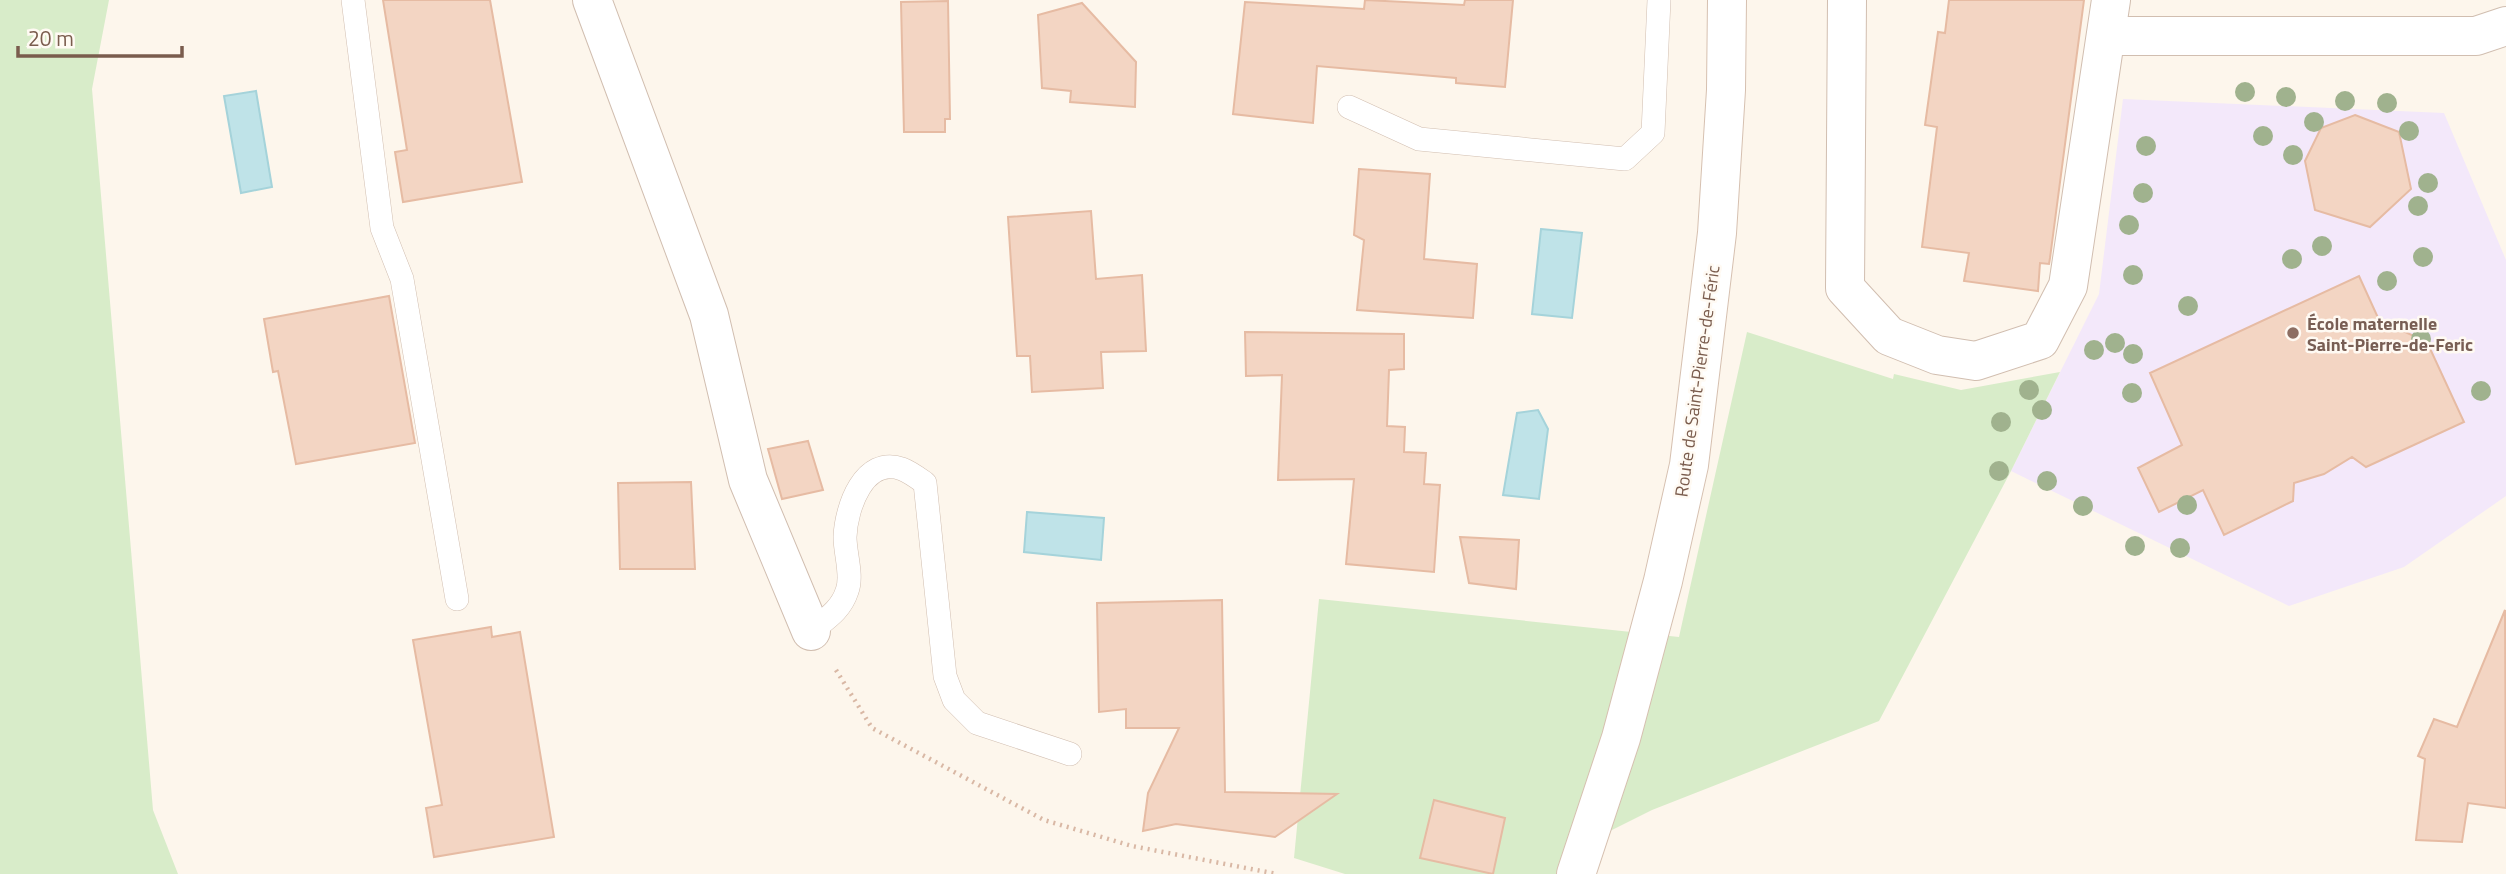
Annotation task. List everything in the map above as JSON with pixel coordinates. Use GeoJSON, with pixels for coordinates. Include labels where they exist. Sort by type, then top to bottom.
{"type":"FeatureCollection","features":[{"type":"Feature","properties":{"kind":"street"},"geometry":{"type":"LineString","coordinates":[[592,0],[709,315],[748,480],[811,631]]}},
{"type":"Feature","properties":{"kind":"street","name":"Route de Saint-Pierre-de-Féric"},"geometry":{"type":"LineString","coordinates":[[1576,874],[1622,738],[1663,581],[1689,466],[1717,233],[1726,90],[1727,0]]}},
{"type":"Feature","properties":{"kind":"street"},"geometry":{"type":"LineString","coordinates":[[1847,0],[1845,288],[1889,336],[1937,355],[1976,361],[2040,340],[2068,286],[2109,18],[2476,36],[2506,26]]}},
{"type":"Feature","properties":{"kind":"lane"},"geometry":{"type":"LineString","coordinates":[[353,0],[382,228],[402,279],[457,599]]}},
{"type":"Feature","properties":{"kind":"lane"},"geometry":{"type":"LineString","coordinates":[[1349,107],[1419,139],[1625,159],[1653,133],[1658,0]]}},
{"type":"Feature","properties":{"kind":"lane"},"geometry":{"type":"LineString","coordinates":[[811,631],[841,607],[849,587],[845,535],[852,505],[863,477],[881,468],[900,468],[925,483],[944,676],[954,700],[977,723],[1070,754]]}},
{"type":"Feature","properties":{"kind":"path"},"geometry":{"type":"LineString","coordinates":[[811,631],[872,728],[1044,820],[1132,846],[1276,874]]}},
{"type":"Feature","properties":{"kind":"shaded area","name":"École maternelle Saint-Pierre-de-Feric"},"geometry":{"type":"Polygon","coordinates":[[[2123,99],[2444,113],[2506,260],[2506,496],[2404,567],[2289,606],[2011,471],[2099,294],[2123,99]]]}},
{"type":"Feature","properties":{"kind":"green space"},"geometry":{"type":"Polygon","coordinates":[[[0,0],[109,0],[92,89],[153,810],[178,874],[0,874],[0,0]]]}},
{"type":"Feature","properties":{"kind":"green space"},"geometry":{"type":"Polygon","coordinates":[[[1747,332],[1893,379],[1894,374],[1961,390],[2060,372],[1879,721],[1652,810],[1566,853],[1556,874],[1345,874],[1294,858],[1319,599],[1679,637],[1747,332]]]}},
{"type":"Feature","properties":{"kind":"water"},"geometry":{"type":"Polygon","coordinates":[[[256,91],[272,187],[241,193],[224,96],[256,91]]]}},
{"type":"Feature","properties":{"kind":"water"},"geometry":{"type":"Polygon","coordinates":[[[1541,229],[1582,233],[1572,318],[1532,314],[1541,229]]]}},
{"type":"Feature","properties":{"kind":"water"},"geometry":{"type":"Polygon","coordinates":[[[1538,410],[1548,429],[1539,499],[1503,495],[1517,413],[1538,410]]]}},
{"type":"Feature","properties":{"kind":"water"},"geometry":{"type":"Polygon","coordinates":[[[1027,512],[1104,518],[1101,560],[1024,552],[1027,512]]]}},
{"type":"Feature","properties":{"kind":"building"},"geometry":{"type":"Polygon","coordinates":[[[383,0],[490,0],[522,182],[403,202],[395,152],[407,150],[383,0]]]}},
{"type":"Feature","properties":{"kind":"building"},"geometry":{"type":"Polygon","coordinates":[[[1365,0],[1464,5],[1465,0],[1513,0],[1505,87],[1456,83],[1456,78],[1317,66],[1313,123],[1233,114],[1245,2],[1364,9],[1365,0]]]}},
{"type":"Feature","properties":{"kind":"building"},"geometry":{"type":"Polygon","coordinates":[[[1949,0],[2084,0],[2050,258],[2049,264],[2040,263],[2038,291],[1964,281],[1969,253],[1922,247],[1937,127],[1925,125],[1938,32],[1945,33],[1949,0]]]}},
{"type":"Feature","properties":{"kind":"building"},"geometry":{"type":"Polygon","coordinates":[[[948,1],[950,119],[945,119],[945,132],[904,132],[901,2],[948,1]]]}},
{"type":"Feature","properties":{"kind":"building"},"geometry":{"type":"Polygon","coordinates":[[[1082,3],[1136,62],[1135,107],[1070,102],[1071,91],[1042,88],[1038,15],[1082,3]]]}},
{"type":"Feature","properties":{"kind":"building"},"geometry":{"type":"Polygon","coordinates":[[[2355,115],[2399,132],[2411,189],[2370,227],[2315,210],[2305,161],[2321,128],[2355,115]]]}},
{"type":"Feature","properties":{"kind":"building"},"geometry":{"type":"Polygon","coordinates":[[[1359,169],[1430,174],[1424,259],[1477,264],[1473,318],[1357,310],[1364,240],[1354,235],[1359,169]]]}},
{"type":"Feature","properties":{"kind":"building"},"geometry":{"type":"Polygon","coordinates":[[[1091,211],[1096,279],[1142,275],[1146,351],[1101,352],[1103,388],[1032,392],[1030,356],[1017,356],[1008,217],[1091,211]]]}},
{"type":"Feature","properties":{"kind":"building"},"geometry":{"type":"Polygon","coordinates":[[[2359,276],[2379,320],[2427,342],[2464,422],[2366,467],[2352,457],[2324,474],[2294,483],[2293,501],[2224,535],[2203,490],[2159,512],[2138,468],[2182,445],[2150,373],[2359,276]]]}},
{"type":"Feature","properties":{"kind":"building"},"geometry":{"type":"Polygon","coordinates":[[[389,296],[415,443],[296,464],[278,371],[273,372],[264,319],[389,296]]]}},
{"type":"Feature","properties":{"kind":"building"},"geometry":{"type":"Polygon","coordinates":[[[1245,332],[1404,334],[1404,369],[1389,370],[1387,426],[1405,427],[1404,452],[1426,453],[1424,484],[1440,485],[1434,572],[1346,564],[1354,479],[1278,480],[1282,375],[1246,376],[1245,332]]]}},
{"type":"Feature","properties":{"kind":"building"},"geometry":{"type":"Polygon","coordinates":[[[808,441],[823,490],[782,499],[768,449],[808,441]]]}},
{"type":"Feature","properties":{"kind":"building"},"geometry":{"type":"Polygon","coordinates":[[[691,482],[695,569],[620,569],[618,483],[691,482]]]}},
{"type":"Feature","properties":{"kind":"building"},"geometry":{"type":"Polygon","coordinates":[[[1460,537],[1519,540],[1516,589],[1469,583],[1460,537]]]}},
{"type":"Feature","properties":{"kind":"building"},"geometry":{"type":"Polygon","coordinates":[[[1222,600],[1225,792],[1337,794],[1275,837],[1176,824],[1143,831],[1148,793],[1179,728],[1126,728],[1126,709],[1099,712],[1097,603],[1222,600]]]}},
{"type":"Feature","properties":{"kind":"building"},"geometry":{"type":"Polygon","coordinates":[[[2505,610],[2506,808],[2468,803],[2462,842],[2416,840],[2425,759],[2418,756],[2434,719],[2457,727],[2505,610]]]}},
{"type":"Feature","properties":{"kind":"building"},"geometry":{"type":"Polygon","coordinates":[[[491,627],[492,637],[520,632],[554,837],[434,857],[426,808],[442,805],[413,640],[491,627]]]}},
{"type":"Feature","properties":{"kind":"building"},"geometry":{"type":"Polygon","coordinates":[[[1434,800],[1505,818],[1493,874],[1420,858],[1434,800]]]}},
{"type":"Feature","properties":{"kind":"place","name":"École maternelle Saint-Pierre-de-Feric"},"geometry":{"type":"Point","coordinates":[2293,333]}}]}
